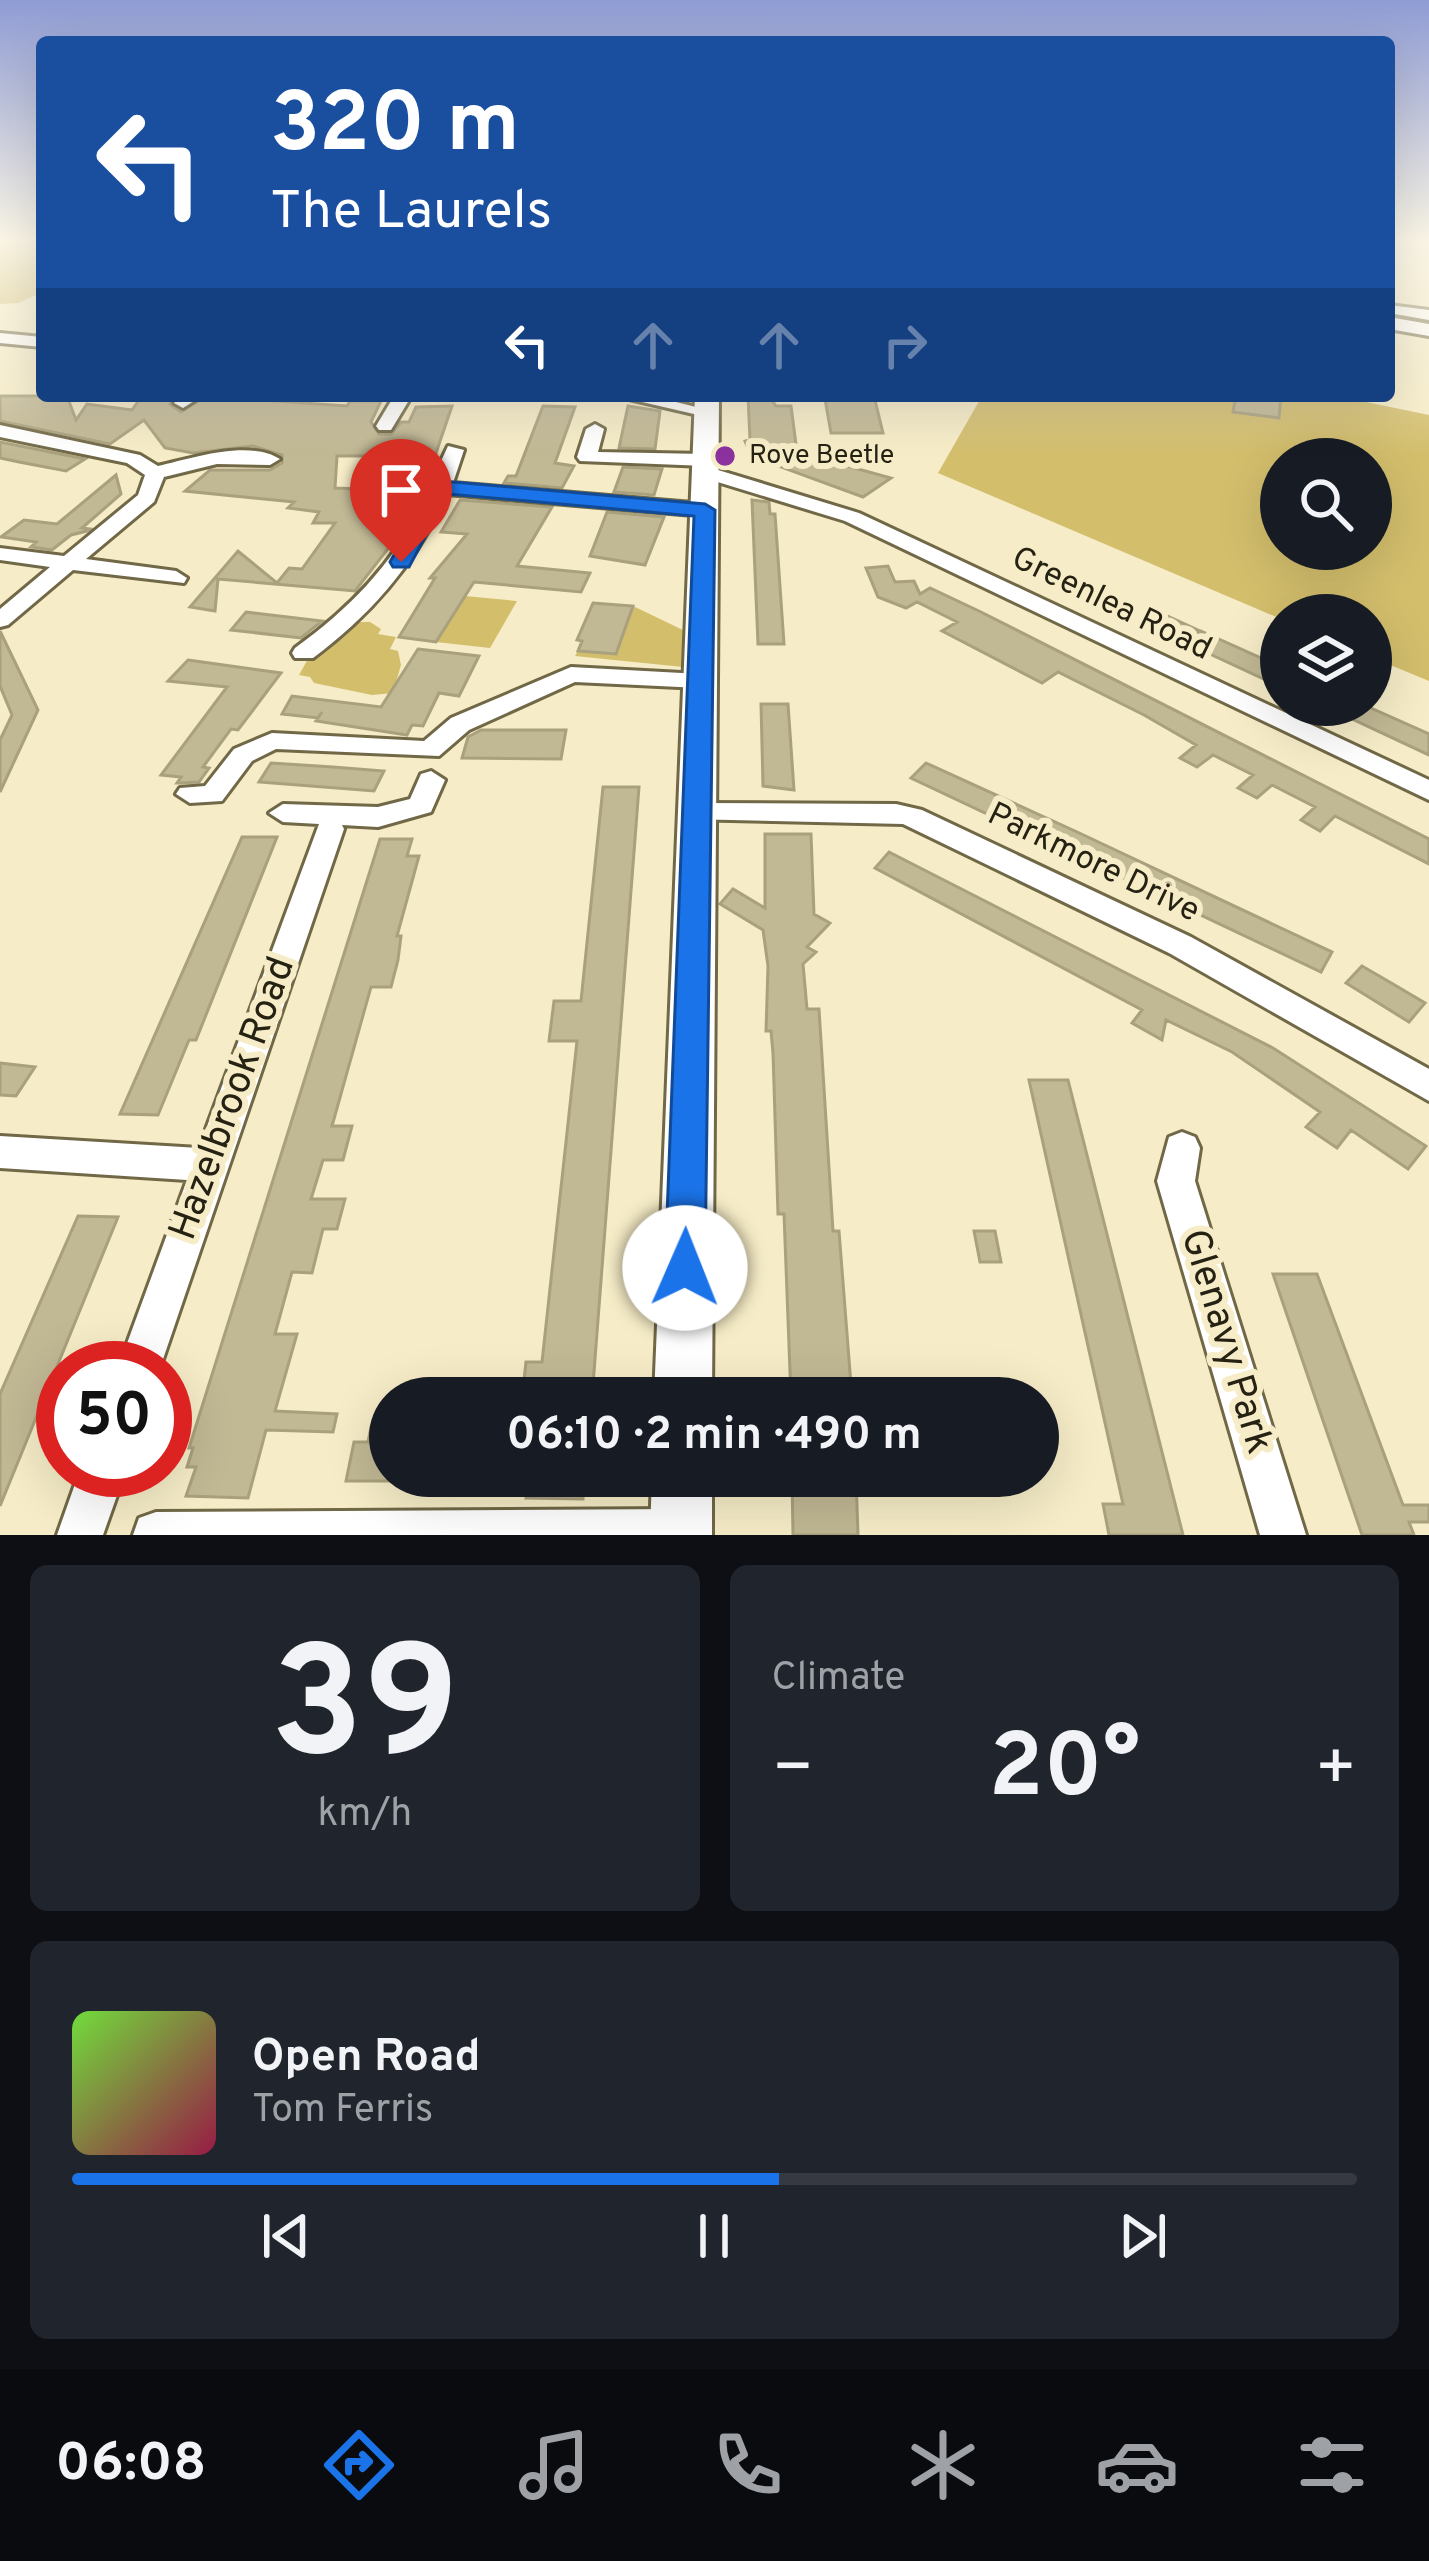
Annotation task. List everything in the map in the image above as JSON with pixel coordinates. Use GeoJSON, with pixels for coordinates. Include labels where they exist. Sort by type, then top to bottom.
{"type":"FeatureCollection","features":[{"type":"Feature","properties":{"kind":"main road"},"geometry":{"type":"LineString","coordinates":[[1395,318],[1429,330]]}},
{"type":"Feature","properties":{"kind":"main road"},"geometry":{"type":"LineString","coordinates":[[683,1377],[707,404]]}},
{"type":"Feature","properties":{"kind":"street"},"geometry":{"type":"LineString","coordinates":[[1395,316],[1429,315]]}},
{"type":"Feature","properties":{"kind":"street"},"geometry":{"type":"LineString","coordinates":[[0,338],[36,341]]}},
{"type":"Feature","properties":{"kind":"street"},"geometry":{"type":"LineString","coordinates":[[385,426],[397,402]]}},
{"type":"Feature","properties":{"kind":"street"},"geometry":{"type":"LineString","coordinates":[[595,429],[587,457],[705,483]]}},
{"type":"Feature","properties":{"kind":"street"},"geometry":{"type":"LineString","coordinates":[[0,431],[133,458],[155,473],[217,458],[270,459]]}},
{"type":"Feature","properties":{"kind":"street"},"geometry":{"type":"LineString","coordinates":[[304,653],[333,634],[401,562],[442,488],[455,450]]}},
{"type":"Feature","properties":{"kind":"street"},"geometry":{"type":"LineString","coordinates":[[0,620],[147,498],[155,473]]}},
{"type":"Feature","properties":{"kind":"street"},"geometry":{"type":"LineString","coordinates":[[442,488],[705,483]]}},
{"type":"Feature","properties":{"kind":"street","name":"Greenlea Road"},"geometry":{"type":"LineString","coordinates":[[705,483],[761,488],[852,517],[1429,791]]}},
{"type":"Feature","properties":{"kind":"street"},"geometry":{"type":"LineString","coordinates":[[0,554],[176,578]]}},
{"type":"Feature","properties":{"kind":"street"},"geometry":{"type":"LineString","coordinates":[[542,671],[700,681]]}},
{"type":"Feature","properties":{"kind":"street"},"geometry":{"type":"LineString","coordinates":[[190,794],[212,795],[243,755],[272,741],[430,750],[460,724],[571,674]]}},
{"type":"Feature","properties":{"kind":"street"},"geometry":{"type":"LineString","coordinates":[[283,813],[378,817],[422,805],[431,780]]}},
{"type":"Feature","properties":{"kind":"street","name":"Parkmore Drive"},"geometry":{"type":"LineString","coordinates":[[696,812],[896,813],[912,817],[1180,945],[1429,1086]]}},
{"type":"Feature","properties":{"kind":"street","name":"Hazelbrook Road"},"geometry":{"type":"LineString","coordinates":[[148,1341],[330,830]]}},
{"type":"Feature","properties":{"kind":"street","name":"Glenavy Park"},"geometry":{"type":"LineString","coordinates":[[1182,1148],[1176,1181],[1283,1535]]}},
{"type":"Feature","properties":{"kind":"street"},"geometry":{"type":"LineString","coordinates":[[0,1152],[210,1165]]}},
{"type":"Feature","properties":{"kind":"street"},"geometry":{"type":"LineString","coordinates":[[80,1535],[93,1497]]}},
{"type":"Feature","properties":{"kind":"street"},"geometry":{"type":"LineString","coordinates":[[156,1535],[681,1514]]}},
{"type":"Feature","properties":{"kind":"shaded area"},"geometry":{"type":"Polygon","coordinates":[[[979,402],[1366,402],[1429,415],[1429,681],[1392,666],[1392,594],[1260,594],[1260,610],[938,473],[979,402]]]}},
{"type":"Feature","properties":{"kind":"shaded area"},"geometry":{"type":"Polygon","coordinates":[[[465,596],[517,601],[490,648],[436,642],[465,596]]]}},
{"type":"Feature","properties":{"kind":"shaded area"},"geometry":{"type":"Polygon","coordinates":[[[633,606],[685,631],[683,667],[575,656],[578,651],[616,654],[633,606]]]}},
{"type":"Feature","properties":{"kind":"shaded area"},"geometry":{"type":"Polygon","coordinates":[[[353,622],[370,622],[381,629],[378,634],[396,637],[390,649],[398,651],[401,665],[393,693],[372,695],[314,683],[299,675],[308,659],[353,622]]]}},
{"type":"Feature","properties":{"kind":"building"},"geometry":{"type":"Polygon","coordinates":[[[0,396],[69,402],[76,420],[87,404],[132,410],[138,402],[171,402],[181,412],[197,402],[347,406],[349,402],[381,402],[371,422],[379,434],[391,434],[401,422],[409,422],[416,407],[452,406],[435,456],[337,456],[335,488],[419,491],[405,527],[355,591],[218,579],[215,611],[190,607],[238,551],[277,583],[289,568],[302,569],[335,523],[313,523],[319,512],[288,508],[294,502],[185,491],[210,470],[270,470],[282,463],[282,455],[253,446],[193,453],[165,448],[144,420],[110,444],[0,421],[0,396]]]}},
{"type":"Feature","properties":{"kind":"building"},"geometry":{"type":"Polygon","coordinates":[[[748,402],[791,406],[797,452],[891,478],[863,497],[751,456],[745,441],[750,440],[748,402]]]}},
{"type":"Feature","properties":{"kind":"building"},"geometry":{"type":"Polygon","coordinates":[[[826,402],[875,402],[883,433],[831,433],[826,402]]]}},
{"type":"Feature","properties":{"kind":"building"},"geometry":{"type":"Polygon","coordinates":[[[1235,402],[1280,402],[1279,418],[1233,412],[1235,402]]]}},
{"type":"Feature","properties":{"kind":"building"},"geometry":{"type":"Polygon","coordinates":[[[543,406],[575,407],[555,463],[574,466],[562,488],[504,483],[508,476],[516,476],[543,406]]]}},
{"type":"Feature","properties":{"kind":"building"},"geometry":{"type":"Polygon","coordinates":[[[628,406],[660,411],[655,449],[619,448],[628,406]]]}},
{"type":"Feature","properties":{"kind":"building"},"geometry":{"type":"Polygon","coordinates":[[[0,442],[85,459],[66,471],[19,462],[0,458],[0,442]]]}},
{"type":"Feature","properties":{"kind":"building"},"geometry":{"type":"Polygon","coordinates":[[[623,467],[662,469],[654,495],[614,492],[623,467]]]}},
{"type":"Feature","properties":{"kind":"building"},"geometry":{"type":"Polygon","coordinates":[[[116,475],[121,494],[82,528],[90,529],[71,535],[52,550],[31,547],[36,542],[1,537],[24,520],[57,524],[116,475]]]}},
{"type":"Feature","properties":{"kind":"building"},"geometry":{"type":"Polygon","coordinates":[[[460,500],[552,507],[517,566],[590,573],[581,592],[474,582],[436,642],[399,637],[435,578],[430,578],[467,534],[441,532],[460,500]]]}},
{"type":"Feature","properties":{"kind":"building"},"geometry":{"type":"Polygon","coordinates":[[[752,500],[769,502],[770,514],[775,514],[784,644],[758,644],[752,500]]]}},
{"type":"Feature","properties":{"kind":"building"},"geometry":{"type":"Polygon","coordinates":[[[607,512],[664,517],[645,565],[590,556],[607,512]]]}},
{"type":"Feature","properties":{"kind":"building"},"geometry":{"type":"Polygon","coordinates":[[[888,566],[895,582],[914,581],[920,594],[930,588],[981,612],[1429,839],[1429,864],[1335,816],[1320,831],[1301,820],[1315,807],[1272,785],[1257,798],[1238,788],[1253,775],[1213,755],[1197,767],[1180,758],[1196,745],[1144,715],[1058,672],[1042,683],[942,631],[957,622],[917,602],[906,608],[878,597],[866,568],[888,566]]]}},
{"type":"Feature","properties":{"kind":"building"},"geometry":{"type":"Polygon","coordinates":[[[593,603],[633,606],[616,654],[578,651],[582,641],[577,640],[593,603]]]}},
{"type":"Feature","properties":{"kind":"building"},"geometry":{"type":"Polygon","coordinates":[[[1146,606],[1200,631],[1185,642],[1139,621],[1146,606]]]}},
{"type":"Feature","properties":{"kind":"building"},"geometry":{"type":"Polygon","coordinates":[[[246,612],[322,621],[301,638],[231,630],[246,612]]]}},
{"type":"Feature","properties":{"kind":"building"},"geometry":{"type":"Polygon","coordinates":[[[0,631],[38,710],[0,792],[0,740],[12,715],[0,686],[0,631]]]}},
{"type":"Feature","properties":{"kind":"building"},"geometry":{"type":"Polygon","coordinates":[[[1201,631],[1260,658],[1260,677],[1186,643],[1201,631]]]}},
{"type":"Feature","properties":{"kind":"building"},"geometry":{"type":"Polygon","coordinates":[[[418,649],[479,656],[459,696],[439,693],[423,726],[412,725],[407,735],[316,721],[318,718],[282,714],[292,696],[381,707],[418,649]]]}},
{"type":"Feature","properties":{"kind":"building"},"geometry":{"type":"Polygon","coordinates":[[[188,660],[281,673],[238,730],[231,729],[203,767],[209,768],[199,782],[177,783],[181,777],[161,775],[227,687],[168,681],[188,660]]]}},
{"type":"Feature","properties":{"kind":"building"},"geometry":{"type":"Polygon","coordinates":[[[761,704],[788,704],[794,790],[763,786],[761,704]]]}},
{"type":"Feature","properties":{"kind":"building"},"geometry":{"type":"Polygon","coordinates":[[[1392,717],[1429,734],[1429,755],[1367,726],[1392,726],[1392,717]]]}},
{"type":"Feature","properties":{"kind":"building"},"geometry":{"type":"Polygon","coordinates":[[[481,730],[566,730],[561,759],[462,758],[468,737],[481,730]]]}},
{"type":"Feature","properties":{"kind":"building"},"geometry":{"type":"Polygon","coordinates":[[[271,763],[384,771],[374,791],[259,782],[271,763]]]}},
{"type":"Feature","properties":{"kind":"building"},"geometry":{"type":"Polygon","coordinates":[[[926,763],[1332,952],[1321,972],[911,778],[926,763]]]}},
{"type":"Feature","properties":{"kind":"building"},"geometry":{"type":"Polygon","coordinates":[[[603,787],[639,787],[594,1377],[524,1377],[526,1362],[542,1362],[577,1041],[549,1041],[554,1001],[581,1001],[603,787]]]}},
{"type":"Feature","properties":{"kind":"building"},"geometry":{"type":"Polygon","coordinates":[[[765,834],[811,834],[814,914],[830,923],[807,947],[816,952],[803,964],[807,1009],[819,1009],[833,1231],[839,1231],[850,1377],[790,1377],[784,1214],[778,1214],[763,930],[720,904],[733,889],[765,908],[765,834]]]}},
{"type":"Feature","properties":{"kind":"building"},"geometry":{"type":"Polygon","coordinates":[[[242,837],[277,837],[196,1040],[189,1040],[158,1115],[120,1114],[242,837]]]}},
{"type":"Feature","properties":{"kind":"building"},"geometry":{"type":"Polygon","coordinates":[[[380,839],[412,839],[407,856],[419,856],[397,936],[401,936],[391,987],[371,987],[332,1126],[352,1126],[343,1160],[323,1160],[311,1199],[345,1199],[337,1229],[323,1229],[312,1273],[292,1272],[275,1334],[297,1334],[275,1411],[337,1414],[333,1432],[266,1430],[248,1498],[192,1496],[196,1467],[192,1467],[192,1438],[380,839]]]}},
{"type":"Feature","properties":{"kind":"building"},"geometry":{"type":"Polygon","coordinates":[[[889,852],[1273,1048],[1426,1146],[1408,1169],[1351,1130],[1337,1148],[1306,1127],[1320,1112],[1232,1052],[1166,1020],[1162,1040],[1132,1023],[1142,1010],[875,868],[889,852]]]}},
{"type":"Feature","properties":{"kind":"building"},"geometry":{"type":"Polygon","coordinates":[[[1362,966],[1425,1003],[1409,1022],[1346,983],[1362,966]]]}},
{"type":"Feature","properties":{"kind":"building"},"geometry":{"type":"Polygon","coordinates":[[[0,1063],[35,1067],[16,1096],[0,1095],[0,1063]]]}},
{"type":"Feature","properties":{"kind":"building"},"geometry":{"type":"Polygon","coordinates":[[[1029,1080],[1068,1080],[1183,1535],[1109,1535],[1103,1504],[1123,1504],[1029,1080]]]}},
{"type":"Feature","properties":{"kind":"building"},"geometry":{"type":"Polygon","coordinates":[[[78,1216],[118,1217],[67,1341],[36,1341],[36,1418],[0,1506],[0,1394],[78,1216]]]}},
{"type":"Feature","properties":{"kind":"building"},"geometry":{"type":"Polygon","coordinates":[[[974,1231],[995,1231],[1001,1262],[980,1262],[974,1231]]]}},
{"type":"Feature","properties":{"kind":"building"},"geometry":{"type":"Polygon","coordinates":[[[1273,1274],[1317,1274],[1403,1505],[1429,1505],[1429,1522],[1409,1522],[1414,1535],[1362,1535],[1273,1274]]]}},
{"type":"Feature","properties":{"kind":"building"},"geometry":{"type":"Polygon","coordinates":[[[369,1437],[369,1481],[346,1481],[354,1442],[368,1442],[369,1437]]]}},
{"type":"Feature","properties":{"kind":"building"},"geometry":{"type":"Polygon","coordinates":[[[792,1497],[857,1497],[858,1535],[793,1535],[792,1497]]]}},
{"type":"Feature","properties":{"kind":"place","name":"Rove Beetle"},"geometry":{"type":"Point","coordinates":[725,456]}},
{"type":"Feature","properties":{"kind":"route"},"geometry":{"type":"LineString","coordinates":[[401,562],[442,488],[705,510],[685,1268]]}}]}
